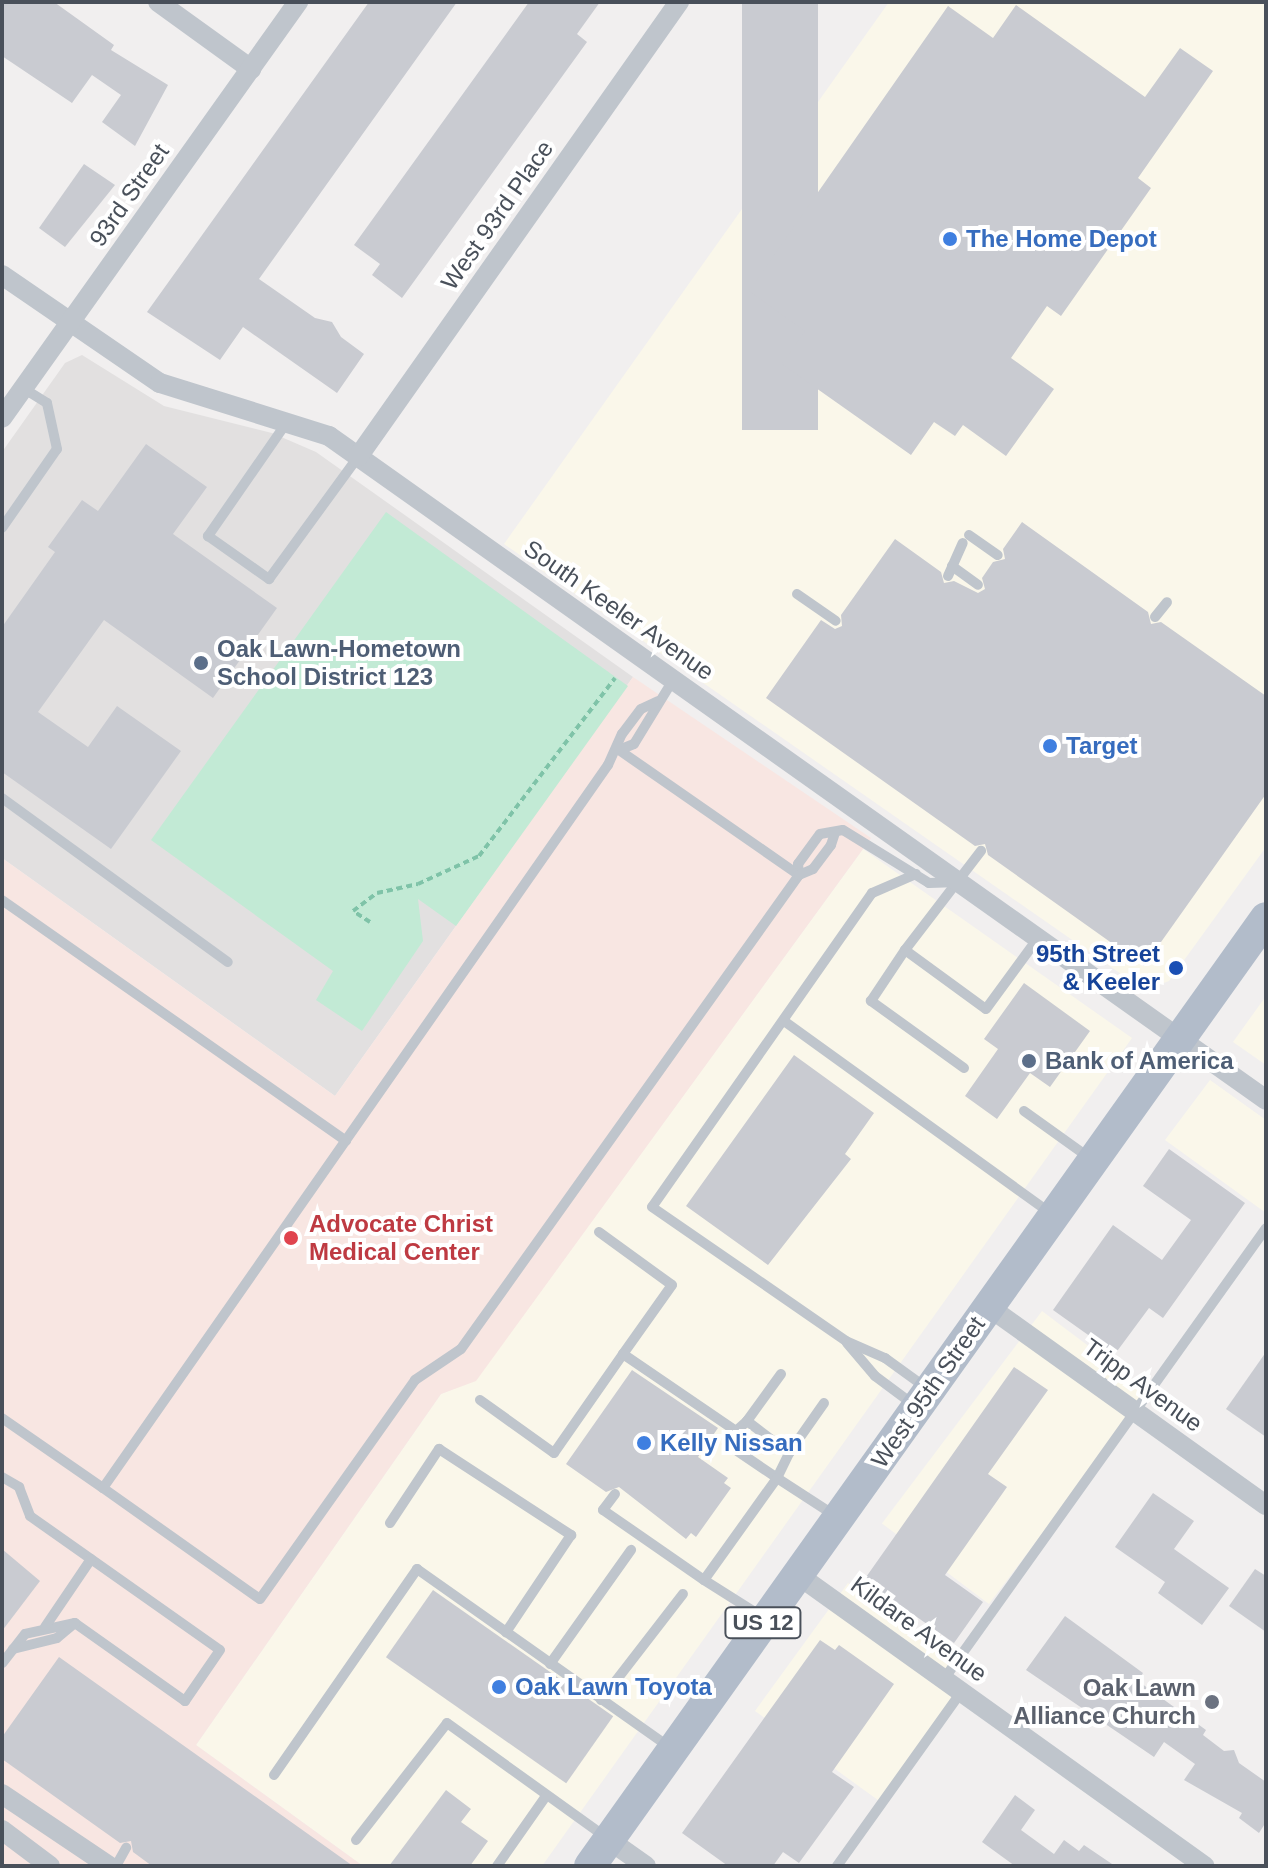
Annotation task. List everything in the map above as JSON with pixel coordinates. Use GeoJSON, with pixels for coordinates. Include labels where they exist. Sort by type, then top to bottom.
{"type":"FeatureCollection","features":[{"type":"Feature","properties":{"kind":"main road","name":"West 95th Street"},"geometry":{"type":"LineString","coordinates":[[590,1866],[1266,918]]}},
{"type":"Feature","properties":{"kind":"street"},"geometry":{"type":"LineString","coordinates":[[158,2],[251,69]]}},
{"type":"Feature","properties":{"kind":"street","name":"93rd Street"},"geometry":{"type":"LineString","coordinates":[[2,418],[298,2]]}},
{"type":"Feature","properties":{"kind":"street","name":"West 93rd Place"},"geometry":{"type":"LineString","coordinates":[[358,457],[679,2]]}},
{"type":"Feature","properties":{"kind":"street","name":"South Keeler Avenue"},"geometry":{"type":"LineString","coordinates":[[2,275],[142,373],[180,393],[288,421],[329,436],[1266,1100]]}},
{"type":"Feature","properties":{"kind":"street","name":"Tripp Avenue"},"geometry":{"type":"LineString","coordinates":[[989,1307],[1266,1505]]}},
{"type":"Feature","properties":{"kind":"street","name":"Kildare Avenue"},"geometry":{"type":"LineString","coordinates":[[798,1575],[1204,1866]]}},
{"type":"Feature","properties":{"kind":"street"},"geometry":{"type":"LineString","coordinates":[[2,1794],[109,1866]]}},
{"type":"Feature","properties":{"kind":"street"},"geometry":{"type":"LineString","coordinates":[[2,1830],[50,1866]]}},
{"type":"Feature","properties":{"kind":"street"},"geometry":{"type":"LineString","coordinates":[[609,1840],[646,1866]]}},
{"type":"Feature","properties":{"kind":"lane"},"geometry":{"type":"LineString","coordinates":[[2,528],[57,449],[47,403],[23,388]]}},
{"type":"Feature","properties":{"kind":"lane"},"geometry":{"type":"LineString","coordinates":[[288,421],[208,536],[269,579],[358,457]]}},
{"type":"Feature","properties":{"kind":"lane"},"geometry":{"type":"LineString","coordinates":[[978,585],[950,571],[966,539],[998,555]]}},
{"type":"Feature","properties":{"kind":"lane"},"geometry":{"type":"LineString","coordinates":[[797,594],[836,621]]}},
{"type":"Feature","properties":{"kind":"lane"},"geometry":{"type":"LineString","coordinates":[[1155,617],[1167,602]]}},
{"type":"Feature","properties":{"kind":"lane"},"geometry":{"type":"LineString","coordinates":[[103,1488],[619,750],[634,744],[654,716],[658,701],[673,680]]}},
{"type":"Feature","properties":{"kind":"lane"},"geometry":{"type":"LineString","coordinates":[[619,750],[799,875]]}},
{"type":"Feature","properties":{"kind":"lane"},"geometry":{"type":"LineString","coordinates":[[2,798],[228,962]]}},
{"type":"Feature","properties":{"kind":"lane"},"geometry":{"type":"LineString","coordinates":[[2,1418],[260,1599],[415,1380],[461,1349],[799,875],[813,869],[835,833],[843,830],[929,883],[958,882]]}},
{"type":"Feature","properties":{"kind":"lane"},"geometry":{"type":"LineString","coordinates":[[964,1068],[871,1001],[905,950],[981,851]]}},
{"type":"Feature","properties":{"kind":"lane"},"geometry":{"type":"LineString","coordinates":[[916,874],[872,893],[652,1207],[846,1341],[885,1358],[923,1399]]}},
{"type":"Feature","properties":{"kind":"lane"},"geometry":{"type":"LineString","coordinates":[[2,900],[346,1141]]}},
{"type":"Feature","properties":{"kind":"lane"},"geometry":{"type":"LineString","coordinates":[[905,950],[986,1009],[1038,938]]}},
{"type":"Feature","properties":{"kind":"lane"},"geometry":{"type":"LineString","coordinates":[[784,1021],[1054,1216]]}},
{"type":"Feature","properties":{"kind":"lane"},"geometry":{"type":"LineString","coordinates":[[1024,1111],[1093,1161]]}},
{"type":"Feature","properties":{"kind":"lane"},"geometry":{"type":"LineString","coordinates":[[944,1679],[1266,1228]]}},
{"type":"Feature","properties":{"kind":"lane"},"geometry":{"type":"LineString","coordinates":[[480,1400],[554,1453],[672,1285],[599,1232]]}},
{"type":"Feature","properties":{"kind":"lane"},"geometry":{"type":"LineString","coordinates":[[846,1341],[875,1376],[923,1399]]}},
{"type":"Feature","properties":{"kind":"lane"},"geometry":{"type":"LineString","coordinates":[[623,1354],[736,1431]]}},
{"type":"Feature","properties":{"kind":"lane"},"geometry":{"type":"LineString","coordinates":[[781,1374],[727,1444],[839,1518]]}},
{"type":"Feature","properties":{"kind":"lane"},"geometry":{"type":"LineString","coordinates":[[704,1580],[777,1478],[789,1453],[824,1403]]}},
{"type":"Feature","properties":{"kind":"lane"},"geometry":{"type":"LineString","coordinates":[[747,1421],[789,1453]]}},
{"type":"Feature","properties":{"kind":"lane"},"geometry":{"type":"LineString","coordinates":[[390,1523],[439,1449],[571,1535],[506,1632]]}},
{"type":"Feature","properties":{"kind":"lane"},"geometry":{"type":"LineString","coordinates":[[2,1477],[19,1487],[30,1516],[220,1650],[185,1701],[75,1623],[45,1627],[25,1634],[2,1663]]}},
{"type":"Feature","properties":{"kind":"lane"},"geometry":{"type":"LineString","coordinates":[[615,1494],[603,1510],[766,1620]]}},
{"type":"Feature","properties":{"kind":"lane"},"geometry":{"type":"LineString","coordinates":[[550,1664],[631,1550]]}},
{"type":"Feature","properties":{"kind":"lane"},"geometry":{"type":"LineString","coordinates":[[45,1627],[91,1559]]}},
{"type":"Feature","properties":{"kind":"lane"},"geometry":{"type":"LineString","coordinates":[[274,1775],[417,1569],[673,1750]]}},
{"type":"Feature","properties":{"kind":"lane"},"geometry":{"type":"LineString","coordinates":[[601,1700],[683,1594]]}},
{"type":"Feature","properties":{"kind":"lane"},"geometry":{"type":"LineString","coordinates":[[13,1649],[57,1638],[75,1623]]}},
{"type":"Feature","properties":{"kind":"lane"},"geometry":{"type":"LineString","coordinates":[[837,1866],[961,1692]]}},
{"type":"Feature","properties":{"kind":"lane"},"geometry":{"type":"LineString","coordinates":[[356,1840],[447,1723],[609,1840]]}},
{"type":"Feature","properties":{"kind":"lane"},"geometry":{"type":"LineString","coordinates":[[497,1866],[546,1796]]}},
{"type":"Feature","properties":{"kind":"lane"},"geometry":{"type":"LineString","coordinates":[[116,1866],[126,1848]]}},
{"type":"Feature","properties":{"kind":"path"},"geometry":{"type":"LineString","coordinates":[[370,922],[353,911],[377,893],[418,884],[479,856],[615,678]]}},
{"type":"Feature","properties":{"kind":"shaded area"},"geometry":{"type":"Polygon","coordinates":[[[889,2],[1266,2],[1266,847],[1169,981],[1153,987],[1134,983],[504,544],[889,2]]]}},
{"type":"Feature","properties":{"kind":"shaded area"},"geometry":{"type":"Polygon","coordinates":[[[82,355],[164,406],[272,433],[316,452],[633,677],[335,1096],[2,858],[2,452],[65,363],[82,355]]]}},
{"type":"Feature","properties":{"kind":"shaded area","name":"Advocate Christ Medical Center"},"geometry":{"type":"Polygon","coordinates":[[[633,677],[871,838],[476,1381],[441,1394],[196,1745],[363,1866],[2,1866],[2,858],[335,1096],[633,677]]]}},
{"type":"Feature","properties":{"kind":"shaded area"},"geometry":{"type":"Polygon","coordinates":[[[863,849],[1132,1038],[542,1866],[363,1866],[196,1745],[441,1394],[476,1380],[863,849]]]}},
{"type":"Feature","properties":{"kind":"shaded area"},"geometry":{"type":"Polygon","coordinates":[[[1266,996],[1266,1065],[1233,1042],[1266,996]]]}},
{"type":"Feature","properties":{"kind":"shaded area"},"geometry":{"type":"Polygon","coordinates":[[[1210,1080],[1266,1120],[1266,1213],[1165,1140],[1210,1080]]]}},
{"type":"Feature","properties":{"kind":"shaded area"},"geometry":{"type":"Polygon","coordinates":[[[1042,1311],[1149,1392],[989,1604],[882,1523],[1042,1311]]]}},
{"type":"Feature","properties":{"kind":"shaded area"},"geometry":{"type":"Polygon","coordinates":[[[848,1583],[956,1662],[944,1679],[961,1692],[882,1803],[755,1711],[848,1583]]]}},
{"type":"Feature","properties":{"kind":"green space"},"geometry":{"type":"Polygon","coordinates":[[[386,512],[628,686],[456,926],[418,899],[423,941],[362,1031],[316,1000],[333,971],[151,840],[386,512]]]}},
{"type":"Feature","properties":{"kind":"building"},"geometry":{"type":"Polygon","coordinates":[[[2,2],[54,2],[114,45],[111,50],[168,85],[135,146],[102,122],[121,95],[92,75],[72,103],[2,56],[2,2]]]}},
{"type":"Feature","properties":{"kind":"building"},"geometry":{"type":"Polygon","coordinates":[[[369,2],[457,2],[259,279],[315,318],[332,322],[341,337],[364,354],[337,393],[243,327],[220,360],[147,312],[369,2]]]}},
{"type":"Feature","properties":{"kind":"building"},"geometry":{"type":"Polygon","coordinates":[[[529,2],[600,2],[577,34],[587,42],[402,298],[372,275],[380,264],[354,245],[529,2]]]}},
{"type":"Feature","properties":{"kind":"building"},"geometry":{"type":"Polygon","coordinates":[[[742,2],[818,2],[818,430],[742,430],[742,2]]]}},
{"type":"Feature","properties":{"kind":"building","name":"The Home Depot"},"geometry":{"type":"Polygon","coordinates":[[[1016,5],[1145,97],[1180,48],[1213,71],[1138,178],[1151,188],[1061,316],[1047,306],[1011,358],[1054,389],[1006,456],[963,425],[955,436],[934,422],[911,455],[782,364],[805,331],[749,291],[948,6],[993,38],[1016,5]]]}},
{"type":"Feature","properties":{"kind":"building"},"geometry":{"type":"Polygon","coordinates":[[[84,164],[115,185],[65,247],[39,228],[84,164]]]}},
{"type":"Feature","properties":{"kind":"building","name":"Oak Lawn-Hometown School District 123"},"geometry":{"type":"Polygon","coordinates":[[[146,444],[207,487],[173,534],[277,608],[213,698],[104,620],[38,712],[88,747],[117,706],[181,751],[111,849],[2,772],[2,627],[55,552],[48,547],[82,500],[98,511],[146,444]]]}},
{"type":"Feature","properties":{"kind":"building","name":"Target"},"geometry":{"type":"Polygon","coordinates":[[[1022,522],[1148,612],[1151,624],[1161,622],[1266,696],[1266,794],[1144,966],[988,855],[985,844],[975,846],[766,698],[821,620],[835,629],[842,626],[841,615],[895,539],[941,572],[944,583],[954,581],[978,593],[985,589],[982,578],[993,562],[1005,559],[1003,549],[1022,522]]]}},
{"type":"Feature","properties":{"kind":"building","name":"Bank of America"},"geometry":{"type":"Polygon","coordinates":[[[1024,983],[1090,1031],[1050,1087],[1030,1073],[997,1119],[965,1096],[998,1049],[984,1039],[1024,983]]]}},
{"type":"Feature","properties":{"kind":"building"},"geometry":{"type":"Polygon","coordinates":[[[794,1055],[874,1113],[845,1154],[851,1159],[768,1265],[686,1206],[794,1055]]]}},
{"type":"Feature","properties":{"kind":"building"},"geometry":{"type":"Polygon","coordinates":[[[1169,1149],[1245,1203],[1163,1318],[1149,1308],[1115,1354],[1053,1310],[1113,1225],[1162,1260],[1191,1220],[1143,1186],[1169,1149]]]}},
{"type":"Feature","properties":{"kind":"building"},"geometry":{"type":"Polygon","coordinates":[[[1266,1352],[1266,1437],[1226,1409],[1266,1352]]]}},
{"type":"Feature","properties":{"kind":"building"},"geometry":{"type":"Polygon","coordinates":[[[1014,1367],[1048,1390],[988,1474],[1007,1487],[945,1575],[983,1602],[954,1643],[864,1580],[1014,1367]]]}},
{"type":"Feature","properties":{"kind":"building","name":"Kelly Nissan"},"geometry":{"type":"Polygon","coordinates":[[[632,1370],[718,1428],[698,1457],[728,1478],[724,1483],[731,1488],[696,1537],[691,1533],[686,1539],[619,1487],[606,1492],[566,1464],[632,1370]]]}},
{"type":"Feature","properties":{"kind":"building"},"geometry":{"type":"Polygon","coordinates":[[[1153,1493],[1194,1521],[1174,1549],[1229,1588],[1202,1625],[1158,1593],[1165,1582],[1115,1547],[1153,1493]]]}},
{"type":"Feature","properties":{"kind":"building"},"geometry":{"type":"Polygon","coordinates":[[[2,1549],[40,1581],[2,1631],[2,1549]]]}},
{"type":"Feature","properties":{"kind":"building"},"geometry":{"type":"Polygon","coordinates":[[[1255,1569],[1266,1576],[1266,1632],[1229,1606],[1255,1569]]]}},
{"type":"Feature","properties":{"kind":"building","name":"Oak Lawn Toyota"},"geometry":{"type":"Polygon","coordinates":[[[433,1590],[613,1716],[566,1783],[386,1657],[433,1590]]]}},
{"type":"Feature","properties":{"kind":"building"},"geometry":{"type":"Polygon","coordinates":[[[1065,1616],[1143,1673],[1138,1681],[1206,1730],[1203,1735],[1224,1751],[1234,1750],[1239,1763],[1266,1782],[1266,1822],[1259,1833],[1239,1818],[1242,1813],[1184,1780],[1195,1764],[1164,1742],[1154,1757],[1026,1670],[1065,1616]]]}},
{"type":"Feature","properties":{"kind":"building"},"geometry":{"type":"Polygon","coordinates":[[[820,1640],[835,1650],[839,1645],[894,1684],[832,1772],[854,1787],[799,1863],[783,1852],[773,1866],[728,1866],[682,1833],[820,1640]]]}},
{"type":"Feature","properties":{"kind":"building"},"geometry":{"type":"Polygon","coordinates":[[[59,1657],[353,1866],[152,1866],[133,1852],[131,1841],[120,1843],[2,1759],[2,1737],[59,1657]]]}},
{"type":"Feature","properties":{"kind":"building"},"geometry":{"type":"Polygon","coordinates":[[[446,1790],[471,1809],[461,1822],[488,1841],[470,1866],[389,1866],[446,1790]]]}},
{"type":"Feature","properties":{"kind":"building"},"geometry":{"type":"Polygon","coordinates":[[[1015,1795],[1035,1810],[1021,1830],[1054,1854],[1064,1840],[1079,1851],[1084,1845],[1115,1866],[1015,1866],[982,1842],[1015,1795]]]}},
{"type":"Feature","properties":{"kind":"place","name":"The Home Depot"},"geometry":{"type":"Point","coordinates":[950,239]}},
{"type":"Feature","properties":{"kind":"place","name":"Oak Lawn-Hometown School District 123"},"geometry":{"type":"Point","coordinates":[201,663]}},
{"type":"Feature","properties":{"kind":"place","name":"Target"},"geometry":{"type":"Point","coordinates":[1050,746]}},
{"type":"Feature","properties":{"kind":"place","name":"95th Street & Keeler"},"geometry":{"type":"Point","coordinates":[1176,968]}},
{"type":"Feature","properties":{"kind":"place","name":"Bank of America"},"geometry":{"type":"Point","coordinates":[1029,1061]}},
{"type":"Feature","properties":{"kind":"place","name":"Advocate Christ Medical Center"},"geometry":{"type":"Point","coordinates":[291,1238]}},
{"type":"Feature","properties":{"kind":"place","name":"Kelly Nissan"},"geometry":{"type":"Point","coordinates":[644,1443]}},
{"type":"Feature","properties":{"kind":"place","name":"Oak Lawn Toyota"},"geometry":{"type":"Point","coordinates":[499,1687]}},
{"type":"Feature","properties":{"kind":"place","name":"Oak Lawn Alliance Church"},"geometry":{"type":"Point","coordinates":[1212,1702]}}]}
